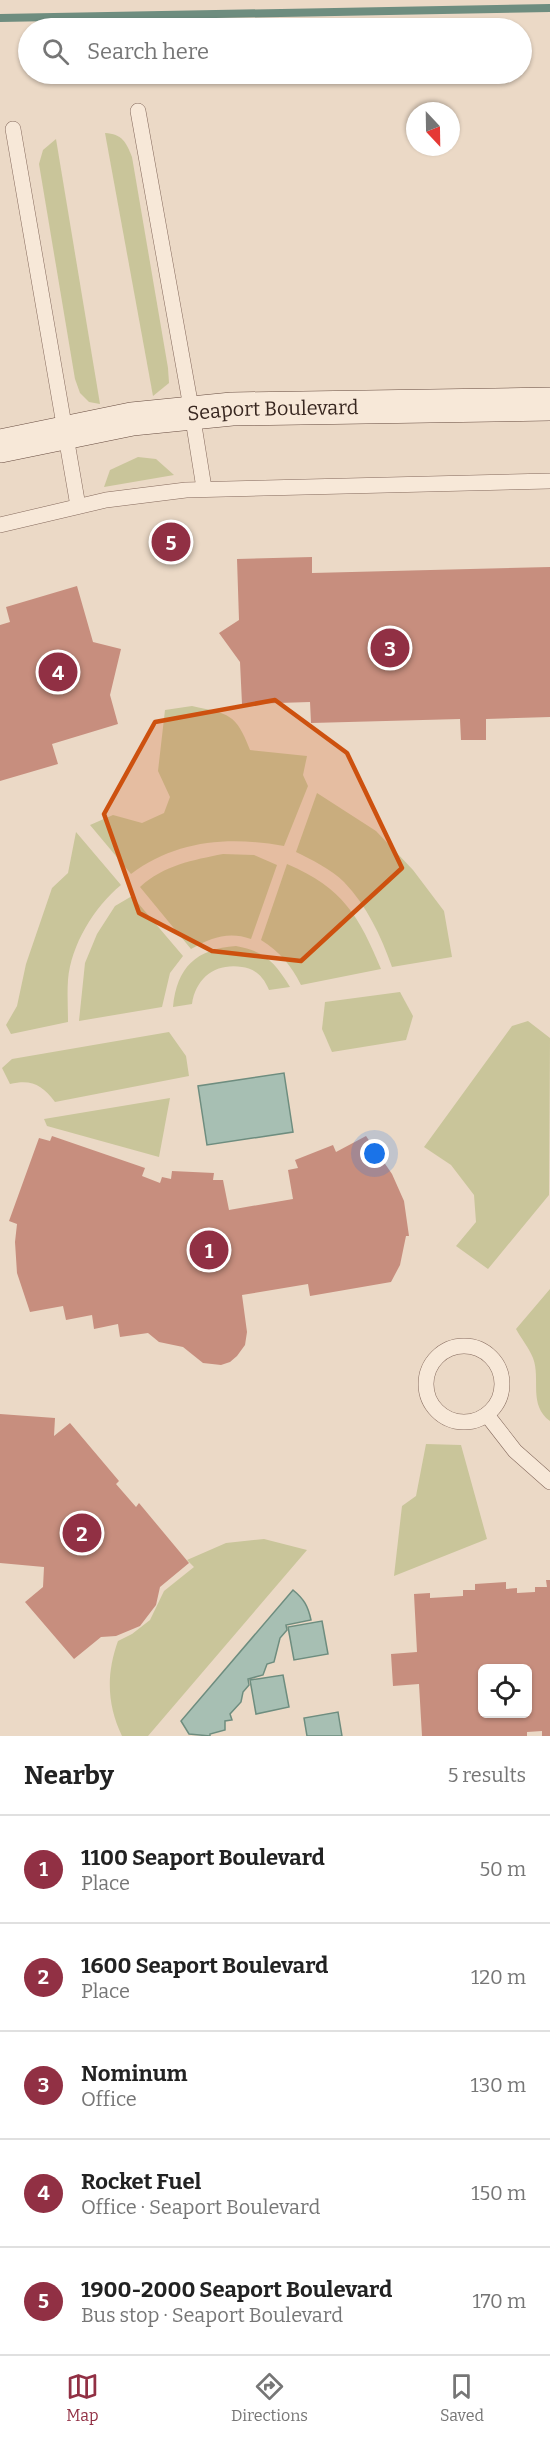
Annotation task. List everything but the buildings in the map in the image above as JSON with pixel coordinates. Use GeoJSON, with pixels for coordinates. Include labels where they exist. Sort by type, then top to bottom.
{"type":"FeatureCollection","features":[{"type":"Feature","properties":{"kind":"main road","name":"Seaport Boulevard"},"geometry":{"type":"LineString","coordinates":[[0,446],[65,434],[97,425],[192,412],[550,404]]}},
{"type":"Feature","properties":{"kind":"lane"},"geometry":{"type":"LineString","coordinates":[[138,111],[204,488]]}},
{"type":"Feature","properties":{"kind":"lane"},"geometry":{"type":"LineString","coordinates":[[13,129],[78,506]]}},
{"type":"Feature","properties":{"kind":"lane"},"geometry":{"type":"LineString","coordinates":[[0,525],[136,495],[204,488],[550,481]]}},
{"type":"Feature","properties":{"kind":"lane"},"geometry":{"type":"LineString","coordinates":[[457,1346],[470,1346],[482,1350],[499,1368],[502,1381],[501,1394],[496,1406],[487,1415],[463,1423],[445,1418],[431,1405],[426,1393],[425,1381],[428,1369],[435,1358],[445,1350],[457,1346]]}},
{"type":"Feature","properties":{"kind":"lane"},"geometry":{"type":"LineString","coordinates":[[487,1415],[515,1451],[550,1482]]}},
{"type":"Feature","properties":{"kind":"highlighted area"},"geometry":{"type":"Polygon","coordinates":[[[275,700],[347,753],[402,868],[301,961],[212,951],[139,913],[104,814],[155,722],[275,700]]]}},
{"type":"Feature","properties":{"kind":"shaded area"},"geometry":{"type":"Polygon","coordinates":[[[105,133],[116,135],[123,140],[132,157],[168,368],[169,383],[153,396],[105,133]]]}},
{"type":"Feature","properties":{"kind":"shaded area"},"geometry":{"type":"Polygon","coordinates":[[[56,139],[100,404],[89,402],[80,393],[75,379],[39,164],[43,150],[56,139]]]}},
{"type":"Feature","properties":{"kind":"shaded area"},"geometry":{"type":"Polygon","coordinates":[[[138,457],[156,459],[174,475],[104,487],[110,470],[138,457]]]}},
{"type":"Feature","properties":{"kind":"shaded area"},"geometry":{"type":"Polygon","coordinates":[[[192,706],[230,717],[240,729],[250,750],[307,756],[303,775],[308,786],[284,846],[243,841],[204,844],[166,854],[131,874],[90,825],[113,815],[142,823],[164,813],[170,797],[158,771],[165,710],[192,706]]]}},
{"type":"Feature","properties":{"kind":"shaded area"},"geometry":{"type":"Polygon","coordinates":[[[317,793],[376,831],[413,870],[444,911],[452,957],[392,967],[372,922],[352,891],[333,873],[296,852],[317,793]]]}},
{"type":"Feature","properties":{"kind":"shaded area"},"geometry":{"type":"Polygon","coordinates":[[[76,832],[121,885],[93,915],[79,940],[68,980],[68,1022],[11,1034],[6,1025],[17,1006],[26,964],[52,888],[68,873],[76,832]]]}},
{"type":"Feature","properties":{"kind":"shaded area"},"geometry":{"type":"Polygon","coordinates":[[[223,854],[254,855],[277,865],[251,939],[235,936],[220,937],[191,949],[140,887],[169,868],[223,854]]]}},
{"type":"Feature","properties":{"kind":"shaded area"},"geometry":{"type":"Polygon","coordinates":[[[287,864],[322,883],[347,906],[365,934],[381,969],[301,985],[284,960],[261,940],[287,864]]]}},
{"type":"Feature","properties":{"kind":"shaded area"},"geometry":{"type":"Polygon","coordinates":[[[132,896],[183,956],[170,973],[162,1007],[79,1021],[85,963],[97,934],[115,906],[132,896]]]}},
{"type":"Feature","properties":{"kind":"shaded area"},"geometry":{"type":"Polygon","coordinates":[[[236,946],[254,951],[268,959],[290,987],[269,990],[263,979],[253,970],[244,967],[223,967],[208,974],[202,980],[192,1004],[173,1007],[179,981],[191,963],[210,951],[236,946]]]}},
{"type":"Feature","properties":{"kind":"shaded area"},"geometry":{"type":"Polygon","coordinates":[[[400,992],[413,1016],[406,1040],[332,1052],[322,1029],[325,1002],[400,992]]]}},
{"type":"Feature","properties":{"kind":"shaded area"},"geometry":{"type":"Polygon","coordinates":[[[528,1021],[550,1038],[549,1195],[488,1269],[456,1246],[476,1222],[474,1195],[451,1165],[424,1147],[512,1026],[528,1021]]]}},
{"type":"Feature","properties":{"kind":"shaded area"},"geometry":{"type":"Polygon","coordinates":[[[169,1032],[186,1056],[189,1076],[55,1102],[46,1091],[36,1085],[24,1082],[10,1084],[2,1068],[12,1059],[169,1032]]]}},
{"type":"Feature","properties":{"kind":"shaded area"},"geometry":{"type":"Polygon","coordinates":[[[284,1073],[293,1132],[207,1145],[198,1086],[284,1073]]]}},
{"type":"Feature","properties":{"kind":"shaded area"},"geometry":{"type":"Polygon","coordinates":[[[170,1098],[159,1157],[47,1126],[44,1119],[170,1098]]]}},
{"type":"Feature","properties":{"kind":"shaded area"},"geometry":{"type":"Polygon","coordinates":[[[550,1289],[550,1421],[543,1415],[537,1400],[533,1358],[516,1329],[550,1289]]]}},
{"type":"Feature","properties":{"kind":"shaded area"},"geometry":{"type":"Polygon","coordinates":[[[426,1444],[461,1445],[487,1539],[394,1576],[402,1506],[416,1496],[426,1444]]]}},
{"type":"Feature","properties":{"kind":"shaded area"},"geometry":{"type":"Polygon","coordinates":[[[264,1539],[307,1550],[148,1736],[122,1736],[113,1713],[110,1689],[111,1665],[118,1641],[132,1634],[150,1620],[164,1591],[194,1567],[187,1560],[226,1543],[264,1539]]]}},
{"type":"Feature","properties":{"kind":"shaded area"},"geometry":{"type":"Polygon","coordinates":[[[293,1590],[305,1603],[311,1620],[286,1625],[287,1630],[280,1638],[274,1662],[267,1664],[263,1675],[248,1679],[249,1685],[243,1692],[241,1702],[230,1714],[232,1720],[225,1721],[225,1730],[210,1734],[210,1736],[189,1734],[181,1721],[293,1590]]]}},
{"type":"Feature","properties":{"kind":"shaded area"},"geometry":{"type":"Polygon","coordinates":[[[322,1621],[328,1654],[294,1660],[288,1627],[322,1621]]]}},
{"type":"Feature","properties":{"kind":"shaded area"},"geometry":{"type":"Polygon","coordinates":[[[283,1675],[289,1707],[256,1714],[250,1680],[283,1675]]]}},
{"type":"Feature","properties":{"kind":"shaded area"},"geometry":{"type":"Polygon","coordinates":[[[338,1712],[342,1736],[307,1736],[304,1718],[338,1712]]]}},
{"type":"Feature","properties":{"kind":"waterway"},"geometry":{"type":"LineString","coordinates":[[0,18],[550,8]]}},
{"type":"Feature","properties":{"kind":"place","name":"1900-2000 Seaport Boulevard"},"geometry":{"type":"Point","coordinates":[171,542]}},
{"type":"Feature","properties":{"kind":"place","name":"Nominum"},"geometry":{"type":"Point","coordinates":[390,648]}},
{"type":"Feature","properties":{"kind":"place","name":"Rocket Fuel"},"geometry":{"type":"Point","coordinates":[58,672]}},
{"type":"Feature","properties":{"kind":"place","name":"1100 Seaport Boulevard"},"geometry":{"type":"Point","coordinates":[209,1250]}},
{"type":"Feature","properties":{"kind":"place","name":"1600 Seaport Boulevard"},"geometry":{"type":"Point","coordinates":[82,1533]}}]}
